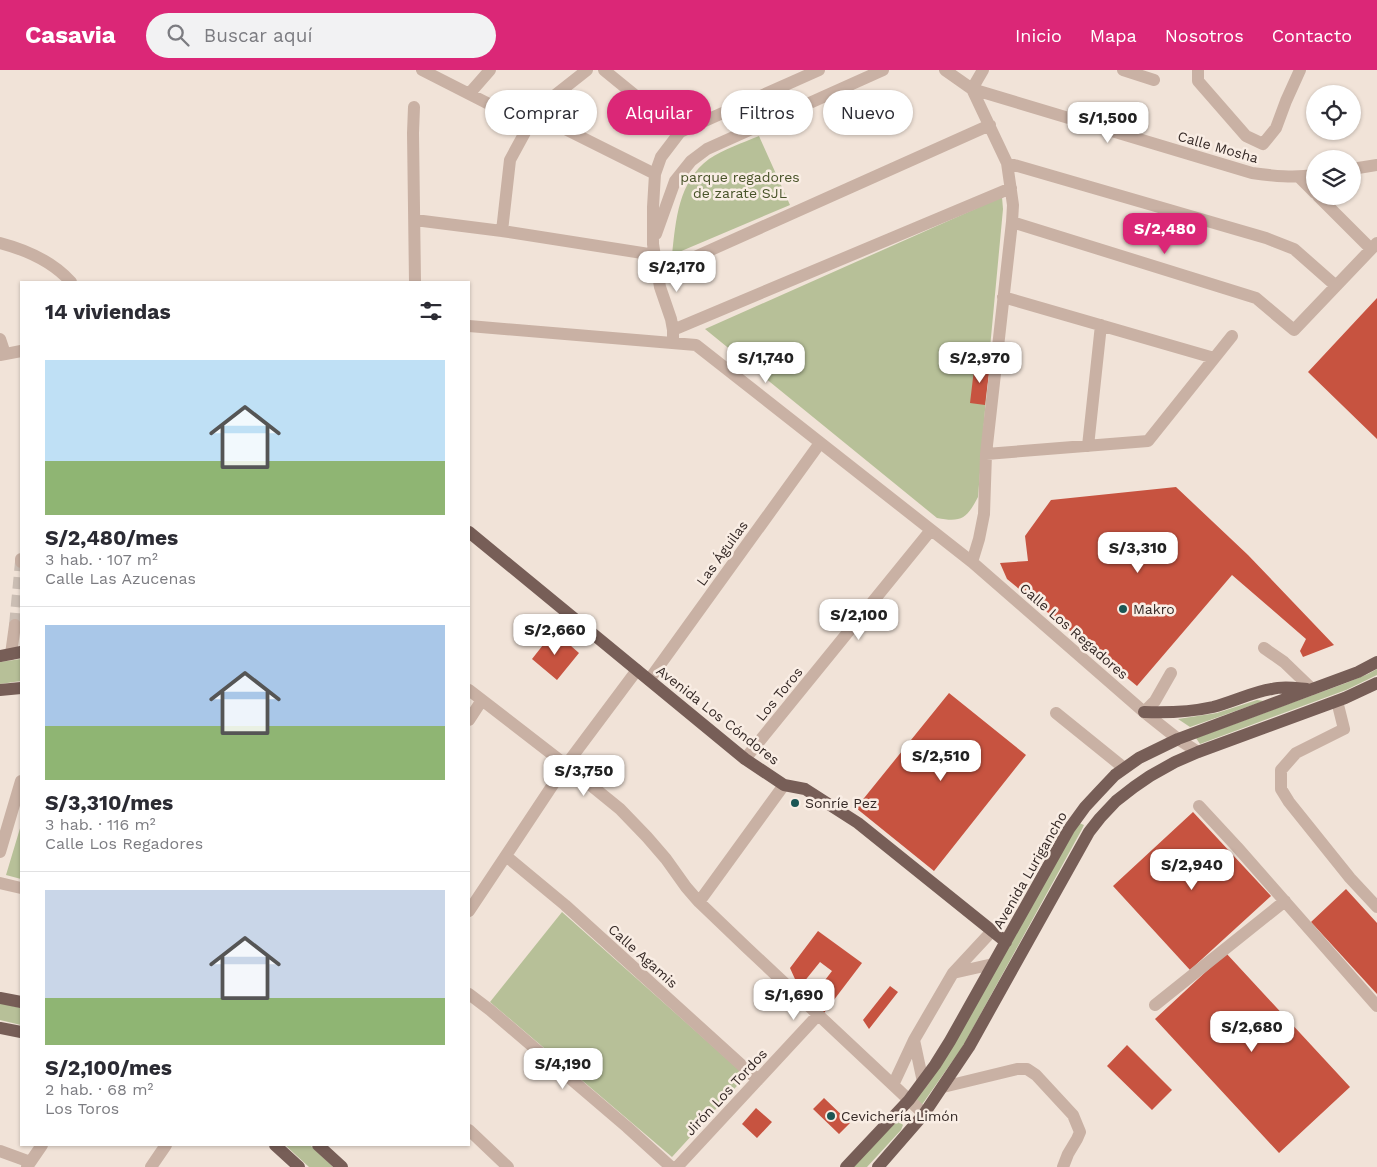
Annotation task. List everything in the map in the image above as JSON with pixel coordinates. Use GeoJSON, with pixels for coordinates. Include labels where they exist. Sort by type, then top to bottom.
{"type":"FeatureCollection","features":[{"type":"Feature","properties":{"kind":"main road","name":"Avenida Los Cóndores"},"geometry":{"type":"LineString","coordinates":[[470,533],[746,760],[784,785],[805,788],[858,823],[1006,942]]}},
{"type":"Feature","properties":{"kind":"main road","name":"Avenida Lurigancho"},"geometry":{"type":"LineString","coordinates":[[846,1167],[909,1100],[922,1082],[950,1040],[1069,829],[1085,807],[1124,768],[1139,758],[1178,739],[1358,672],[1377,662]]}},
{"type":"Feature","properties":{"kind":"main road"},"geometry":{"type":"LineString","coordinates":[[878,1167],[924,1114],[943,1087],[969,1047],[1089,832],[1116,802],[1134,787],[1162,769],[1198,752],[1337,701],[1377,683]]}},
{"type":"Feature","properties":{"kind":"main road"},"geometry":{"type":"LineString","coordinates":[[0,690],[20,688]]}},
{"type":"Feature","properties":{"kind":"main road"},"geometry":{"type":"LineString","coordinates":[[1144,712],[1196,710],[1273,688],[1312,689]]}},
{"type":"Feature","properties":{"kind":"main road"},"geometry":{"type":"LineString","coordinates":[[0,998],[20,1002]]}},
{"type":"Feature","properties":{"kind":"main road"},"geometry":{"type":"LineString","coordinates":[[0,1028],[20,1032]]}},
{"type":"Feature","properties":{"kind":"main road"},"geometry":{"type":"LineString","coordinates":[[276,1146],[299,1167]]}},
{"type":"Feature","properties":{"kind":"main road"},"geometry":{"type":"LineString","coordinates":[[319,1146],[342,1167]]}},
{"type":"Feature","properties":{"kind":"street"},"geometry":{"type":"LineString","coordinates":[[422,70],[485,100]]}},
{"type":"Feature","properties":{"kind":"street"},"geometry":{"type":"LineString","coordinates":[[469,94],[490,70]]}},
{"type":"Feature","properties":{"kind":"street"},"geometry":{"type":"LineString","coordinates":[[562,90],[587,70]]}},
{"type":"Feature","properties":{"kind":"street"},"geometry":{"type":"LineString","coordinates":[[604,70],[629,90]]}},
{"type":"Feature","properties":{"kind":"street"},"geometry":{"type":"LineString","coordinates":[[711,118],[819,70]]}},
{"type":"Feature","properties":{"kind":"street"},"geometry":{"type":"LineString","coordinates":[[654,250],[667,201],[675,181],[691,161],[707,149],[883,70]]}},
{"type":"Feature","properties":{"kind":"street"},"geometry":{"type":"LineString","coordinates":[[945,70],[972,89],[1007,163],[1013,206],[986,454],[984,514],[972,562]]}},
{"type":"Feature","properties":{"kind":"street"},"geometry":{"type":"LineString","coordinates":[[972,89],[983,70]]}},
{"type":"Feature","properties":{"kind":"street"},"geometry":{"type":"LineString","coordinates":[[1123,70],[1154,80]]}},
{"type":"Feature","properties":{"kind":"street"},"geometry":{"type":"LineString","coordinates":[[1198,70],[1198,81],[1246,136],[1263,144],[1276,128],[1300,70]]}},
{"type":"Feature","properties":{"kind":"street","name":"Calle Mosha"},"geometry":{"type":"LineString","coordinates":[[972,89],[1252,173],[1281,177],[1306,177]]}},
{"type":"Feature","properties":{"kind":"street"},"geometry":{"type":"LineString","coordinates":[[414,108],[415,281]]}},
{"type":"Feature","properties":{"kind":"street"},"geometry":{"type":"LineString","coordinates":[[657,274],[990,126]]}},
{"type":"Feature","properties":{"kind":"street"},"geometry":{"type":"LineString","coordinates":[[502,231],[510,160],[523,135]]}},
{"type":"Feature","properties":{"kind":"street"},"geometry":{"type":"LineString","coordinates":[[568,135],[655,174]]}},
{"type":"Feature","properties":{"kind":"street"},"geometry":{"type":"LineString","coordinates":[[673,344],[671,319],[657,274],[654,250],[653,208],[655,174],[662,157],[678,135]]}},
{"type":"Feature","properties":{"kind":"street"},"geometry":{"type":"LineString","coordinates":[[1007,163],[1266,238],[1294,248],[1336,286]]}},
{"type":"Feature","properties":{"kind":"street"},"geometry":{"type":"LineString","coordinates":[[1361,168],[1377,165]]}},
{"type":"Feature","properties":{"kind":"street"},"geometry":{"type":"LineString","coordinates":[[1299,178],[1306,185]]}},
{"type":"Feature","properties":{"kind":"street"},"geometry":{"type":"LineString","coordinates":[[673,330],[1011,188]]}},
{"type":"Feature","properties":{"kind":"street"},"geometry":{"type":"LineString","coordinates":[[1012,222],[1256,298],[1294,330],[1374,246],[1328,205]]}},
{"type":"Feature","properties":{"kind":"street"},"geometry":{"type":"LineString","coordinates":[[415,220],[654,250]]}},
{"type":"Feature","properties":{"kind":"street"},"geometry":{"type":"LineString","coordinates":[[0,243],[30,253],[51,264],[70,281]]}},
{"type":"Feature","properties":{"kind":"street"},"geometry":{"type":"LineString","coordinates":[[1003,296],[1214,358]]}},
{"type":"Feature","properties":{"kind":"street"},"geometry":{"type":"LineString","coordinates":[[1088,446],[1100,325]]}},
{"type":"Feature","properties":{"kind":"street","name":"Calle Los Regadores"},"geometry":{"type":"LineString","coordinates":[[470,326],[696,345],[972,562],[1144,712],[1198,752]]}},
{"type":"Feature","properties":{"kind":"street"},"geometry":{"type":"LineString","coordinates":[[986,454],[1148,441],[1232,336]]}},
{"type":"Feature","properties":{"kind":"street"},"geometry":{"type":"LineString","coordinates":[[0,339],[2,354],[20,351]]}},
{"type":"Feature","properties":{"kind":"street","name":"Las Águilas"},"geometry":{"type":"LineString","coordinates":[[648,680],[820,443]]}},
{"type":"Feature","properties":{"kind":"street","name":"Los Toros"},"geometry":{"type":"LineString","coordinates":[[746,760],[931,530]]}},
{"type":"Feature","properties":{"kind":"street"},"geometry":{"type":"LineString","coordinates":[[11,654],[15,625]]}},
{"type":"Feature","properties":{"kind":"street"},"geometry":{"type":"LineString","coordinates":[[1264,648],[1284,662],[1312,689]]}},
{"type":"Feature","properties":{"kind":"street"},"geometry":{"type":"LineString","coordinates":[[470,910],[566,765],[637,670]]}},
{"type":"Feature","properties":{"kind":"street"},"geometry":{"type":"LineString","coordinates":[[1144,712],[1156,702],[1171,673]]}},
{"type":"Feature","properties":{"kind":"street"},"geometry":{"type":"LineString","coordinates":[[470,691],[620,809],[648,837],[699,902],[924,1114]]}},
{"type":"Feature","properties":{"kind":"street"},"geometry":{"type":"LineString","coordinates":[[470,718],[482,700]]}},
{"type":"Feature","properties":{"kind":"street"},"geometry":{"type":"LineString","coordinates":[[1337,701],[1344,729],[1296,752],[1281,770],[1281,789],[1295,810],[1350,878],[1377,907]]}},
{"type":"Feature","properties":{"kind":"street"},"geometry":{"type":"LineString","coordinates":[[1056,713],[1124,768]]}},
{"type":"Feature","properties":{"kind":"street"},"geometry":{"type":"LineString","coordinates":[[699,902],[784,785]]}},
{"type":"Feature","properties":{"kind":"street"},"geometry":{"type":"LineString","coordinates":[[0,852],[18,802],[20,788]]}},
{"type":"Feature","properties":{"kind":"street"},"geometry":{"type":"LineString","coordinates":[[1199,806],[1377,1006]]}},
{"type":"Feature","properties":{"kind":"street","name":"Calle Agamis"},"geometry":{"type":"LineString","coordinates":[[506,856],[565,905],[758,1080]]}},
{"type":"Feature","properties":{"kind":"street"},"geometry":{"type":"LineString","coordinates":[[0,884],[20,888]]}},
{"type":"Feature","properties":{"kind":"street"},"geometry":{"type":"LineString","coordinates":[[1155,1006],[1285,901]]}},
{"type":"Feature","properties":{"kind":"street"},"geometry":{"type":"LineString","coordinates":[[893,1085],[914,1040],[953,973],[992,930]]}},
{"type":"Feature","properties":{"kind":"street"},"geometry":{"type":"LineString","coordinates":[[953,973],[993,964]]}},
{"type":"Feature","properties":{"kind":"street"},"geometry":{"type":"LineString","coordinates":[[470,995],[627,1126],[671,1167]]}},
{"type":"Feature","properties":{"kind":"street","name":"Jirón Los Tordos"},"geometry":{"type":"LineString","coordinates":[[677,1167],[818,1015]]}},
{"type":"Feature","properties":{"kind":"street"},"geometry":{"type":"LineString","coordinates":[[914,1040],[922,1082]]}},
{"type":"Feature","properties":{"kind":"street"},"geometry":{"type":"LineString","coordinates":[[943,1087],[1018,1069],[1027,1069],[1036,1075],[1073,1115],[1080,1132],[1063,1167]]}},
{"type":"Feature","properties":{"kind":"street"},"geometry":{"type":"LineString","coordinates":[[470,1131],[508,1167]]}},
{"type":"Feature","properties":{"kind":"street"},"geometry":{"type":"LineString","coordinates":[[0,1151],[29,1165],[41,1146]]}},
{"type":"Feature","properties":{"kind":"street"},"geometry":{"type":"LineString","coordinates":[[151,1167],[165,1146]]}},
{"type":"Feature","properties":{"kind":"green space","name":"parque regadores de zarate SJL"},"geometry":{"type":"Polygon","coordinates":[[[759,136],[790,205],[672,255],[680,202],[691,179],[699,168],[709,159],[727,149],[759,136]]]}},
{"type":"Feature","properties":{"kind":"green space"},"geometry":{"type":"Polygon","coordinates":[[[1002,197],[1003,209],[978,497],[963,517],[952,520],[937,518],[705,329],[1002,197]]]}},
{"type":"Feature","properties":{"kind":"green space"},"geometry":{"type":"Polygon","coordinates":[[[20,659],[20,681],[0,684],[0,662],[20,659]]]}},
{"type":"Feature","properties":{"kind":"green space"},"geometry":{"type":"Polygon","coordinates":[[[1377,669],[1377,675],[1346,690],[1200,744],[1196,738],[1346,683],[1377,669]]]}},
{"type":"Feature","properties":{"kind":"green space"},"geometry":{"type":"Polygon","coordinates":[[[1257,700],[1264,701],[1190,727],[1178,719],[1217,713],[1257,700]]]}},
{"type":"Feature","properties":{"kind":"green space"},"geometry":{"type":"Polygon","coordinates":[[[1079,823],[1084,825],[1081,831],[963,1046],[921,1106],[915,1101],[1079,823]]]}},
{"type":"Feature","properties":{"kind":"green space"},"geometry":{"type":"Polygon","coordinates":[[[20,828],[20,879],[6,875],[20,828]]]}},
{"type":"Feature","properties":{"kind":"green space"},"geometry":{"type":"Polygon","coordinates":[[[562,912],[746,1076],[672,1157],[490,1002],[562,912]]]}},
{"type":"Feature","properties":{"kind":"green space"},"geometry":{"type":"Polygon","coordinates":[[[0,1003],[20,1008],[20,1025],[0,1020],[0,1003]]]}},
{"type":"Feature","properties":{"kind":"green space"},"geometry":{"type":"Polygon","coordinates":[[[894,1121],[899,1121],[903,1125],[901,1130],[867,1167],[849,1167],[894,1121]]]}},
{"type":"Feature","properties":{"kind":"green space"},"geometry":{"type":"Polygon","coordinates":[[[286,1146],[311,1146],[333,1167],[309,1167],[286,1146]]]}},
{"type":"Feature","properties":{"kind":"building"},"geometry":{"type":"Polygon","coordinates":[[[1377,298],[1377,439],[1308,372],[1377,298]]]}},
{"type":"Feature","properties":{"kind":"building"},"geometry":{"type":"Polygon","coordinates":[[[975,361],[987,363],[986,372],[989,373],[985,405],[970,403],[975,361]]]}},
{"type":"Feature","properties":{"kind":"building","name":"Makro"},"geometry":{"type":"Polygon","coordinates":[[[1176,487],[1248,555],[1334,645],[1303,657],[1300,651],[1306,639],[1232,575],[1137,686],[1007,579],[1000,563],[1028,561],[1025,536],[1051,500],[1176,487]]]}},
{"type":"Feature","properties":{"kind":"building"},"geometry":{"type":"Polygon","coordinates":[[[554,631],[579,653],[557,680],[532,659],[554,631]]]}},
{"type":"Feature","properties":{"kind":"building"},"geometry":{"type":"Polygon","coordinates":[[[949,693],[1026,755],[934,871],[856,808],[949,693]]]}},
{"type":"Feature","properties":{"kind":"building"},"geometry":{"type":"Polygon","coordinates":[[[1193,812],[1271,896],[1190,970],[1113,886],[1193,812]]]}},
{"type":"Feature","properties":{"kind":"building"},"geometry":{"type":"Polygon","coordinates":[[[1346,889],[1377,923],[1377,994],[1311,922],[1346,889]]]}},
{"type":"Feature","properties":{"kind":"building"},"geometry":{"type":"Polygon","coordinates":[[[818,931],[862,963],[824,1013],[812,997],[832,971],[820,962],[799,988],[790,968],[818,931]]]}},
{"type":"Feature","properties":{"kind":"building"},"geometry":{"type":"Polygon","coordinates":[[[1226,953],[1350,1087],[1279,1153],[1155,1019],[1226,953]]]}},
{"type":"Feature","properties":{"kind":"building"},"geometry":{"type":"Polygon","coordinates":[[[890,986],[898,992],[869,1029],[863,1020],[890,986]]]}},
{"type":"Feature","properties":{"kind":"building"},"geometry":{"type":"Polygon","coordinates":[[[1127,1045],[1172,1090],[1152,1110],[1107,1066],[1127,1045]]]}},
{"type":"Feature","properties":{"kind":"building","name":"Cevichería Limón"},"geometry":{"type":"Polygon","coordinates":[[[824,1098],[850,1123],[839,1134],[813,1109],[824,1098]]]}},
{"type":"Feature","properties":{"kind":"building"},"geometry":{"type":"Polygon","coordinates":[[[756,1108],[772,1122],[757,1138],[742,1124],[756,1108]]]}},
{"type":"Feature","properties":{"kind":"tunnel"},"geometry":{"type":"LineString","coordinates":[[15,625],[20,572]]}},
{"type":"Feature","properties":{"kind":"place","name":"Makro"},"geometry":{"type":"Point","coordinates":[1123,609]}},
{"type":"Feature","properties":{"kind":"place","name":"Sonríe Pez"},"geometry":{"type":"Point","coordinates":[795,803]}},
{"type":"Feature","properties":{"kind":"place","name":"Cevichería Limón"},"geometry":{"type":"Point","coordinates":[831,1116]}}]}
